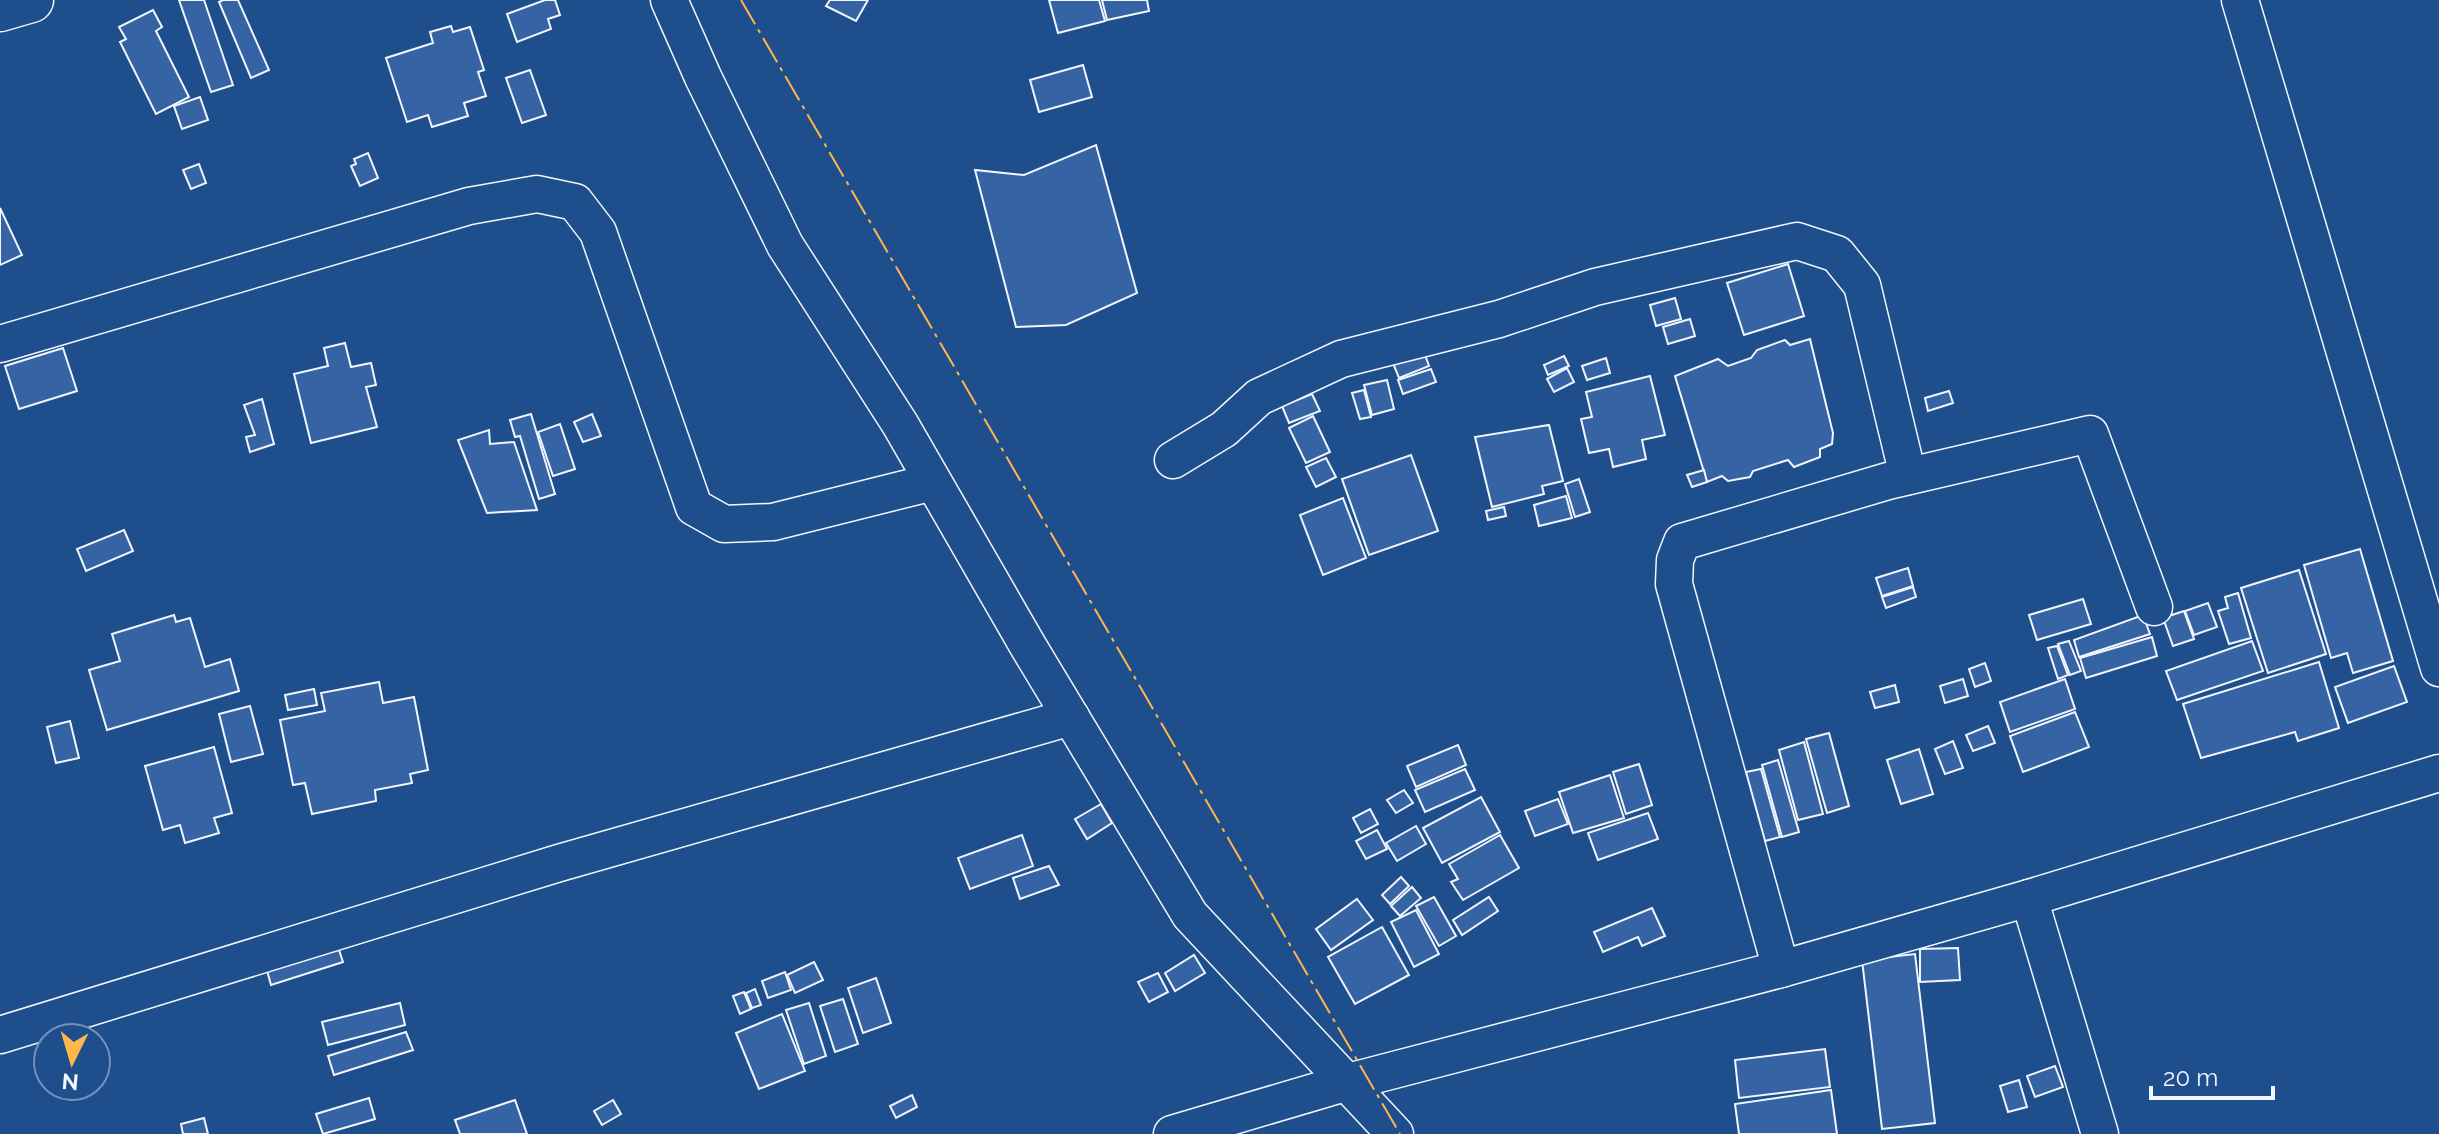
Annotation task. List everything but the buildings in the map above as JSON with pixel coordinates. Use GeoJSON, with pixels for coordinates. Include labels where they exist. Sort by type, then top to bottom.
{"type":"FeatureCollection","features":[{"type":"Feature","properties":{"kind":"street"},"geometry":{"type":"LineString","coordinates":[[0,9],[31,0]]}},
{"type":"Feature","properties":{"kind":"street"},"geometry":{"type":"LineString","coordinates":[[669,0],[785,245],[933,482],[1190,915],[1395,1134]]}},
{"type":"Feature","properties":{"kind":"street"},"geometry":{"type":"LineString","coordinates":[[2240,0],[2439,668]]}},
{"type":"Feature","properties":{"kind":"street"},"geometry":{"type":"LineString","coordinates":[[0,344],[469,206],[537,194],[575,202],[598,232],[694,507],[724,524],[773,522],[933,482]]}},
{"type":"Feature","properties":{"kind":"street"},"geometry":{"type":"LineString","coordinates":[[1173,460],[1224,429],[1259,397],[1341,359],[1499,319],[1595,287],[1797,241],[1837,254],[1862,285],[1908,476]]}},
{"type":"Feature","properties":{"kind":"street"},"geometry":{"type":"LineString","coordinates":[[1781,969],[1674,584],[1675,560],[1682,542],[1908,476],[2090,434],[2154,607]]}},
{"type":"Feature","properties":{"kind":"street"},"geometry":{"type":"LineString","coordinates":[[0,1035],[530,872],[1071,717]]}},
{"type":"Feature","properties":{"kind":"street"},"geometry":{"type":"LineString","coordinates":[[1172,1134],[1348,1082],[1781,969],[2029,898],[2439,773]]}},
{"type":"Feature","properties":{"kind":"street"},"geometry":{"type":"LineString","coordinates":[[2029,898],[2100,1134]]}},
{"type":"Feature","properties":{"kind":"power"},"geometry":{"type":"LineString","coordinates":[[741,0],[1400,1134]]}}]}
